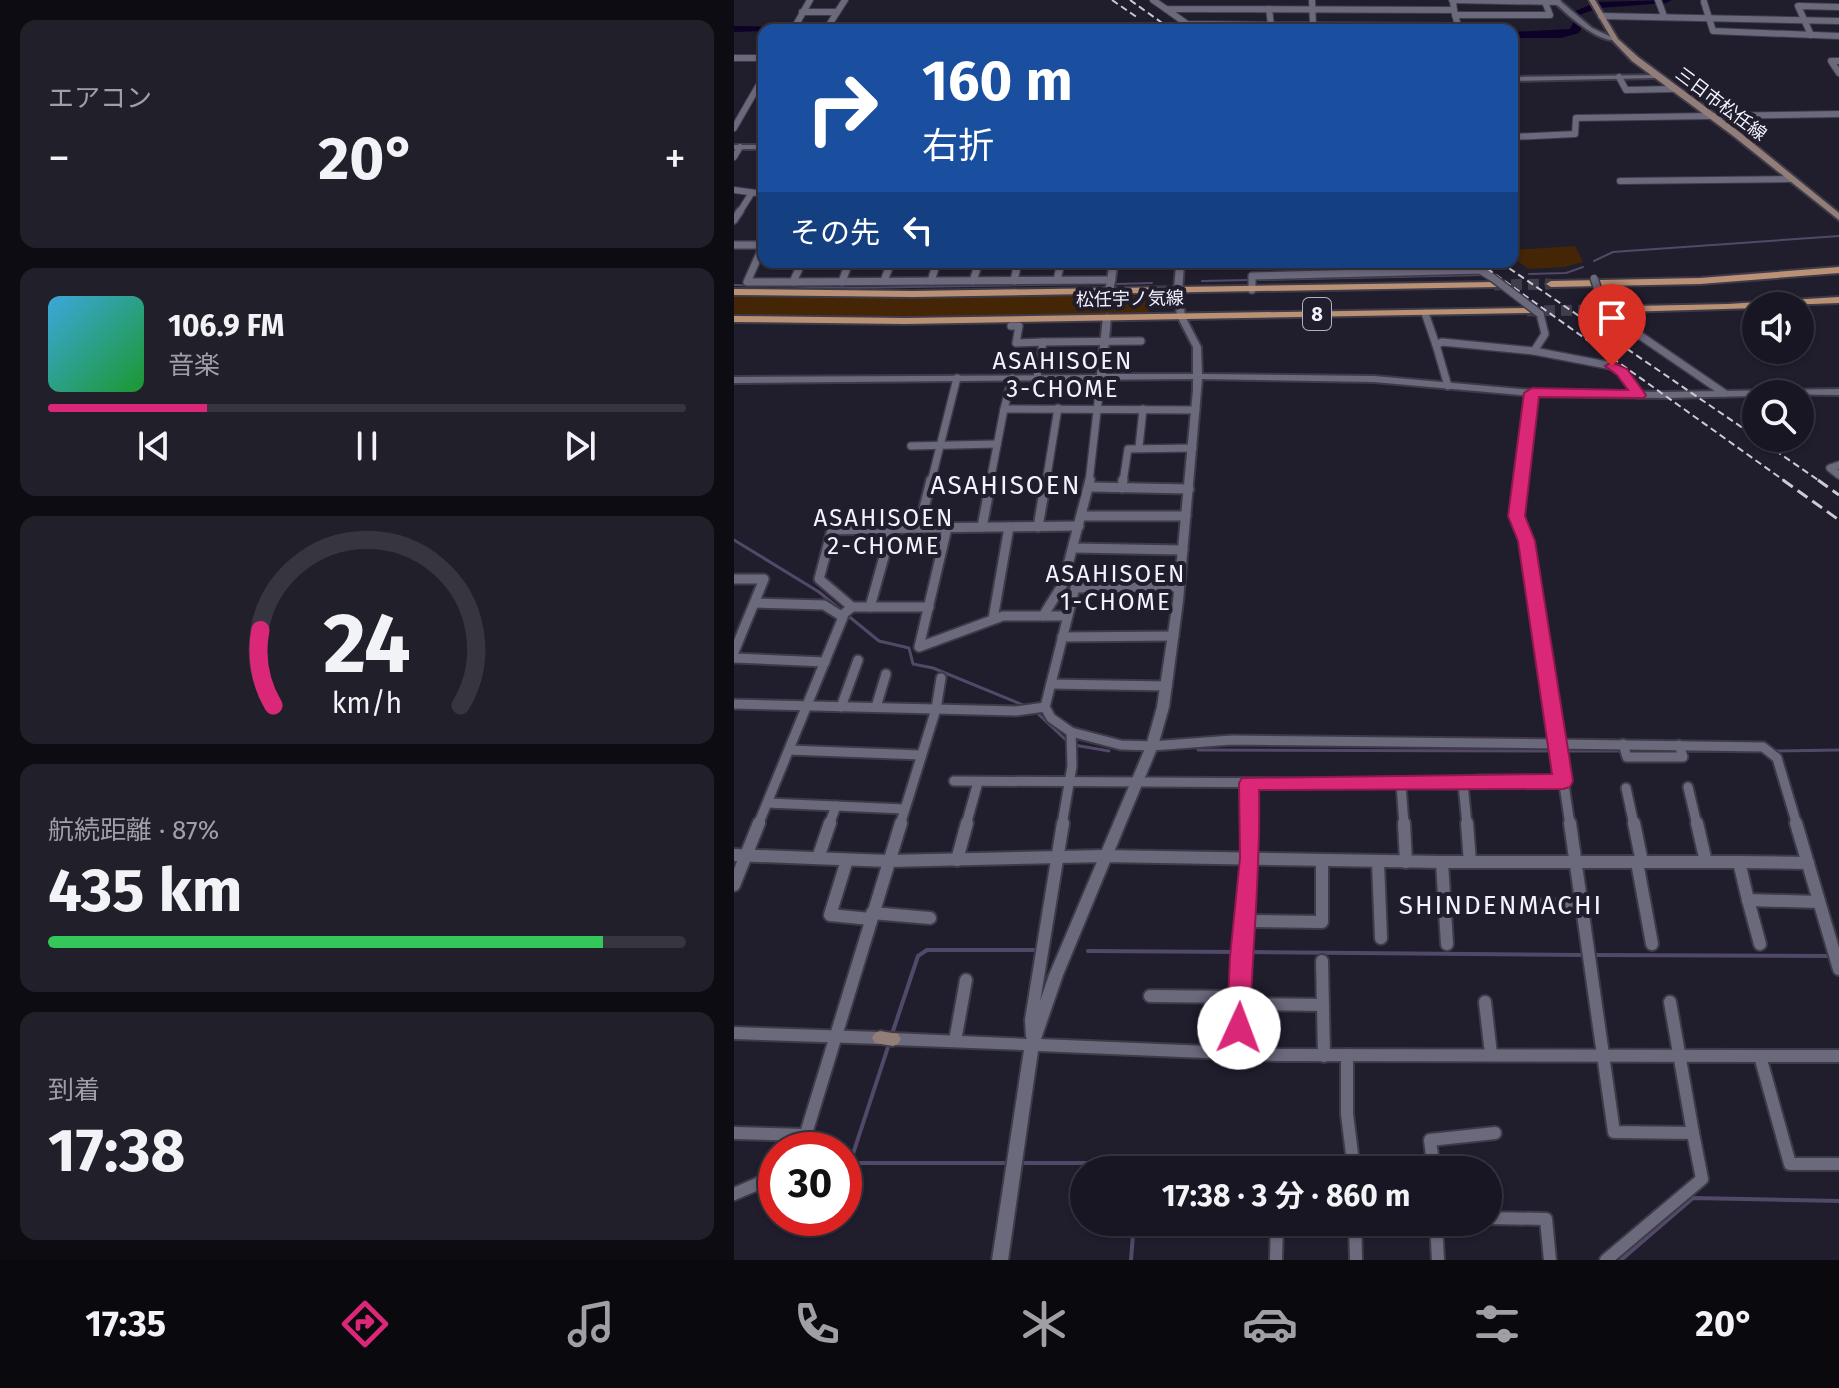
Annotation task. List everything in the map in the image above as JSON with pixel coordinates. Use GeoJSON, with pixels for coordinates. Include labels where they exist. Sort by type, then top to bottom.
{"type":"FeatureCollection","features":[{"type":"Feature","properties":{"kind":"main road","name":"三日市松任線"},"geometry":{"type":"LineString","coordinates":[[1594,4],[1615,40],[1839,217]]}},
{"type":"Feature","properties":{"kind":"main road"},"geometry":{"type":"LineString","coordinates":[[1551,284],[1700,281],[1839,270]]}},
{"type":"Feature","properties":{"kind":"main road","name":"松任宇ノ気線"},"geometry":{"type":"LineString","coordinates":[[734,292],[1111,286],[1178,291],[1494,282]]}},
{"type":"Feature","properties":{"kind":"main road"},"geometry":{"type":"LineString","coordinates":[[1590,310],[1728,307],[1839,300]]}},
{"type":"Feature","properties":{"kind":"main road","name":"松任宇ノ気線"},"geometry":{"type":"LineString","coordinates":[[734,319],[905,321],[1533,313]]}},
{"type":"Feature","properties":{"kind":"street"},"geometry":{"type":"LineString","coordinates":[[796,24],[810,0]]}},
{"type":"Feature","properties":{"kind":"street"},"geometry":{"type":"LineString","coordinates":[[830,24],[845,0]]}},
{"type":"Feature","properties":{"kind":"street"},"geometry":{"type":"LineString","coordinates":[[1153,0],[1187,24]]}},
{"type":"Feature","properties":{"kind":"street"},"geometry":{"type":"LineString","coordinates":[[1207,9],[1208,0]]}},
{"type":"Feature","properties":{"kind":"street"},"geometry":{"type":"LineString","coordinates":[[1244,9],[1245,0]]}},
{"type":"Feature","properties":{"kind":"street"},"geometry":{"type":"LineString","coordinates":[[1312,0],[1313,24]]}},
{"type":"Feature","properties":{"kind":"street"},"geometry":{"type":"LineString","coordinates":[[1349,0],[1350,9]]}},
{"type":"Feature","properties":{"kind":"street"},"geometry":{"type":"LineString","coordinates":[[1458,24],[1452,1],[1556,1],[1590,29],[1615,40]]}},
{"type":"Feature","properties":{"kind":"street"},"geometry":{"type":"LineString","coordinates":[[1658,1],[1664,16]]}},
{"type":"Feature","properties":{"kind":"street"},"geometry":{"type":"LineString","coordinates":[[1166,9],[1350,9],[1550,15],[1545,2]]}},
{"type":"Feature","properties":{"kind":"street"},"geometry":{"type":"LineString","coordinates":[[1704,2],[1713,31],[1839,36]]}},
{"type":"Feature","properties":{"kind":"street"},"geometry":{"type":"LineString","coordinates":[[1811,35],[1798,6],[1839,7]]}},
{"type":"Feature","properties":{"kind":"street"},"geometry":{"type":"LineString","coordinates":[[1269,9],[1271,24]]}},
{"type":"Feature","properties":{"kind":"street"},"geometry":{"type":"LineString","coordinates":[[802,12],[837,12]]}},
{"type":"Feature","properties":{"kind":"street"},"geometry":{"type":"LineString","coordinates":[[1601,16],[1839,21]]}},
{"type":"Feature","properties":{"kind":"street"},"geometry":{"type":"LineString","coordinates":[[734,58],[758,58]]}},
{"type":"Feature","properties":{"kind":"street"},"geometry":{"type":"LineString","coordinates":[[1839,61],[1831,61],[1839,73]]}},
{"type":"Feature","properties":{"kind":"street"},"geometry":{"type":"LineString","coordinates":[[1518,79],[1657,76]]}},
{"type":"Feature","properties":{"kind":"street"},"geometry":{"type":"LineString","coordinates":[[1619,77],[1626,90],[1674,89]]}},
{"type":"Feature","properties":{"kind":"street"},"geometry":{"type":"LineString","coordinates":[[734,128],[758,86]]}},
{"type":"Feature","properties":{"kind":"street"},"geometry":{"type":"LineString","coordinates":[[1518,137],[1575,134],[1576,118],[1839,114]]}},
{"type":"Feature","properties":{"kind":"street"},"geometry":{"type":"LineString","coordinates":[[734,157],[737,147],[758,147]]}},
{"type":"Feature","properties":{"kind":"street"},"geometry":{"type":"LineString","coordinates":[[1620,181],[1792,179]]}},
{"type":"Feature","properties":{"kind":"street"},"geometry":{"type":"LineString","coordinates":[[734,190],[753,191],[734,220]]}},
{"type":"Feature","properties":{"kind":"street"},"geometry":{"type":"LineString","coordinates":[[751,194],[758,194]]}},
{"type":"Feature","properties":{"kind":"street"},"geometry":{"type":"LineString","coordinates":[[734,245],[758,245]]}},
{"type":"Feature","properties":{"kind":"street"},"geometry":{"type":"LineString","coordinates":[[748,280],[758,258]]}},
{"type":"Feature","properties":{"kind":"street"},"geometry":{"type":"LineString","coordinates":[[793,282],[799,268]]}},
{"type":"Feature","properties":{"kind":"street"},"geometry":{"type":"LineString","coordinates":[[842,282],[847,268]]}},
{"type":"Feature","properties":{"kind":"street"},"geometry":{"type":"LineString","coordinates":[[884,281],[889,268]]}},
{"type":"Feature","properties":{"kind":"street"},"geometry":{"type":"LineString","coordinates":[[931,281],[935,268]]}},
{"type":"Feature","properties":{"kind":"street"},"geometry":{"type":"LineString","coordinates":[[973,281],[977,268]]}},
{"type":"Feature","properties":{"kind":"street"},"geometry":{"type":"LineString","coordinates":[[1014,281],[1017,268]]}},
{"type":"Feature","properties":{"kind":"street"},"geometry":{"type":"LineString","coordinates":[[1057,280],[1060,268]]}},
{"type":"Feature","properties":{"kind":"street"},"geometry":{"type":"LineString","coordinates":[[734,279],[747,282],[1057,280],[1111,286],[1113,268]]}},
{"type":"Feature","properties":{"kind":"street"},"geometry":{"type":"LineString","coordinates":[[1000,1260],[1032,1045],[1056,975],[1152,746],[1167,686],[1198,376],[1197,347],[1181,316],[1180,268]]}},
{"type":"Feature","properties":{"kind":"street"},"geometry":{"type":"LineString","coordinates":[[1594,278],[1605,311],[1724,393]]}},
{"type":"Feature","properties":{"kind":"street"},"geometry":{"type":"LineString","coordinates":[[1494,282],[1533,313],[1545,334],[1534,351]]}},
{"type":"Feature","properties":{"kind":"street"},"geometry":{"type":"LineString","coordinates":[[1425,313],[1448,386]]}},
{"type":"Feature","properties":{"kind":"street"},"geometry":{"type":"LineString","coordinates":[[1043,616],[1057,602],[1091,487],[1107,317]]}},
{"type":"Feature","properties":{"kind":"street"},"geometry":{"type":"LineString","coordinates":[[1011,326],[1019,326],[1016,343],[1141,341]]}},
{"type":"Feature","properties":{"kind":"street"},"geometry":{"type":"LineString","coordinates":[[1037,377],[1043,342]]}},
{"type":"Feature","properties":{"kind":"street"},"geometry":{"type":"LineString","coordinates":[[1436,345],[1442,342],[1534,351],[1612,366],[1628,379],[1639,395]]}},
{"type":"Feature","properties":{"kind":"street"},"geometry":{"type":"LineString","coordinates":[[734,380],[1198,376],[1374,379],[1532,393],[1839,392]]}},
{"type":"Feature","properties":{"kind":"street"},"geometry":{"type":"LineString","coordinates":[[919,528],[957,378]]}},
{"type":"Feature","properties":{"kind":"street"},"geometry":{"type":"LineString","coordinates":[[982,527],[1012,378]]}},
{"type":"Feature","properties":{"kind":"street"},"geometry":{"type":"LineString","coordinates":[[1532,393],[1517,516],[1526,541],[1605,1054],[1614,1132],[1693,1133]]}},
{"type":"Feature","properties":{"kind":"street"},"geometry":{"type":"LineString","coordinates":[[1038,527],[1058,408]]}},
{"type":"Feature","properties":{"kind":"street"},"geometry":{"type":"LineString","coordinates":[[1004,409],[1196,410]]}},
{"type":"Feature","properties":{"kind":"street"},"geometry":{"type":"LineString","coordinates":[[1139,447],[1143,409]]}},
{"type":"Feature","properties":{"kind":"street"},"geometry":{"type":"LineString","coordinates":[[911,446],[997,444]]}},
{"type":"Feature","properties":{"kind":"street"},"geometry":{"type":"LineString","coordinates":[[1122,488],[1128,449],[1193,448]]}},
{"type":"Feature","properties":{"kind":"street"},"geometry":{"type":"LineString","coordinates":[[1839,465],[1830,468],[1839,475]]}},
{"type":"Feature","properties":{"kind":"street"},"geometry":{"type":"LineString","coordinates":[[1091,487],[1189,489]]}},
{"type":"Feature","properties":{"kind":"street"},"geometry":{"type":"LineString","coordinates":[[1084,516],[1186,516]]}},
{"type":"Feature","properties":{"kind":"street"},"geometry":{"type":"LineString","coordinates":[[852,608],[819,579],[832,530],[1079,526]]}},
{"type":"Feature","properties":{"kind":"street"},"geometry":{"type":"LineString","coordinates":[[993,619],[1009,527]]}},
{"type":"Feature","properties":{"kind":"street"},"geometry":{"type":"LineString","coordinates":[[870,607],[892,528]]}},
{"type":"Feature","properties":{"kind":"street"},"geometry":{"type":"LineString","coordinates":[[947,528],[919,647],[1003,616],[1066,616]]}},
{"type":"Feature","properties":{"kind":"street"},"geometry":{"type":"LineString","coordinates":[[1074,548],[1183,550]]}},
{"type":"Feature","properties":{"kind":"street"},"geometry":{"type":"LineString","coordinates":[[734,579],[764,579],[738,635],[734,652]]}},
{"type":"Feature","properties":{"kind":"street"},"geometry":{"type":"LineString","coordinates":[[1036,708],[1051,684],[1075,588],[1179,587]]}},
{"type":"Feature","properties":{"kind":"street"},"geometry":{"type":"LineString","coordinates":[[734,885],[740,856],[768,803],[843,617],[824,605],[755,603]]}},
{"type":"Feature","properties":{"kind":"street"},"geometry":{"type":"LineString","coordinates":[[841,616],[852,608],[929,607]]}},
{"type":"Feature","properties":{"kind":"street"},"geometry":{"type":"LineString","coordinates":[[1062,637],[1174,636]]}},
{"type":"Feature","properties":{"kind":"street"},"geometry":{"type":"LineString","coordinates":[[734,658],[825,662]]}},
{"type":"Feature","properties":{"kind":"street"},"geometry":{"type":"LineString","coordinates":[[841,707],[858,660]]}},
{"type":"Feature","properties":{"kind":"street"},"geometry":{"type":"LineString","coordinates":[[876,707],[886,674]]}},
{"type":"Feature","properties":{"kind":"street"},"geometry":{"type":"LineString","coordinates":[[806,1132],[936,709],[941,678]]}},
{"type":"Feature","properties":{"kind":"street"},"geometry":{"type":"LineString","coordinates":[[1051,684],[1167,686]]}},
{"type":"Feature","properties":{"kind":"street"},"geometry":{"type":"LineString","coordinates":[[734,704],[1036,708],[1046,712],[1071,734],[1121,745],[1232,740],[1558,749],[1623,744],[1763,747],[1777,758],[1836,954]]}},
{"type":"Feature","properties":{"kind":"street"},"geometry":{"type":"LineString","coordinates":[[1032,1045],[1031,1020],[1070,782],[1071,734]]}},
{"type":"Feature","properties":{"kind":"street"},"geometry":{"type":"LineString","coordinates":[[1623,744],[1627,757],[1683,757],[1679,745]]}},
{"type":"Feature","properties":{"kind":"street"},"geometry":{"type":"LineString","coordinates":[[789,750],[921,755]]}},
{"type":"Feature","properties":{"kind":"street"},"geometry":{"type":"LineString","coordinates":[[954,781],[1463,784],[1477,780],[1563,781]]}},
{"type":"Feature","properties":{"kind":"street"},"geometry":{"type":"LineString","coordinates":[[957,860],[978,782]]}},
{"type":"Feature","properties":{"kind":"street"},"geometry":{"type":"LineString","coordinates":[[1238,1053],[1250,858],[1249,783]]}},
{"type":"Feature","properties":{"kind":"street"},"geometry":{"type":"LineString","coordinates":[[1401,784],[1406,862]]}},
{"type":"Feature","properties":{"kind":"street"},"geometry":{"type":"LineString","coordinates":[[1463,784],[1470,862]]}},
{"type":"Feature","properties":{"kind":"street"},"geometry":{"type":"LineString","coordinates":[[1688,787],[1706,862]]}},
{"type":"Feature","properties":{"kind":"street"},"geometry":{"type":"LineString","coordinates":[[1626,788],[1652,944]]}},
{"type":"Feature","properties":{"kind":"street"},"geometry":{"type":"LineString","coordinates":[[768,803],[904,809]]}},
{"type":"Feature","properties":{"kind":"street"},"geometry":{"type":"LineString","coordinates":[[818,858],[836,806]]}},
{"type":"Feature","properties":{"kind":"street"},"geometry":{"type":"LineString","coordinates":[[740,856],[888,861],[1104,856],[1378,862],[1808,863]]}},
{"type":"Feature","properties":{"kind":"street"},"geometry":{"type":"LineString","coordinates":[[847,860],[830,915],[930,918]]}},
{"type":"Feature","properties":{"kind":"street"},"geometry":{"type":"LineString","coordinates":[[1244,921],[1322,922],[1322,860]]}},
{"type":"Feature","properties":{"kind":"street"},"geometry":{"type":"LineString","coordinates":[[1378,862],[1381,938]]}},
{"type":"Feature","properties":{"kind":"street"},"geometry":{"type":"LineString","coordinates":[[1442,862],[1447,944]]}},
{"type":"Feature","properties":{"kind":"street"},"geometry":{"type":"LineString","coordinates":[[1739,862],[1760,944]]}},
{"type":"Feature","properties":{"kind":"street"},"geometry":{"type":"LineString","coordinates":[[1748,900],[1819,902]]}},
{"type":"Feature","properties":{"kind":"street"},"geometry":{"type":"LineString","coordinates":[[1517,905],[1582,906]]}},
{"type":"Feature","properties":{"kind":"street"},"geometry":{"type":"LineString","coordinates":[[1322,961],[1324,1056]]}},
{"type":"Feature","properties":{"kind":"street"},"geometry":{"type":"LineString","coordinates":[[955,1041],[966,980]]}},
{"type":"Feature","properties":{"kind":"street"},"geometry":{"type":"LineString","coordinates":[[1150,996],[1323,1005]]}},
{"type":"Feature","properties":{"kind":"street"},"geometry":{"type":"LineString","coordinates":[[1485,1002],[1491,1054]]}},
{"type":"Feature","properties":{"kind":"street"},"geometry":{"type":"LineString","coordinates":[[1606,1260],[1702,1179],[1670,1002]]}},
{"type":"Feature","properties":{"kind":"street"},"geometry":{"type":"LineString","coordinates":[[734,1033],[1324,1056],[1839,1056]]}},
{"type":"Feature","properties":{"kind":"street"},"geometry":{"type":"LineString","coordinates":[[1347,1055],[1347,1114],[1352,1156]]}},
{"type":"Feature","properties":{"kind":"street"},"geometry":{"type":"LineString","coordinates":[[1760,1056],[1790,1164],[1839,1164]]}},
{"type":"Feature","properties":{"kind":"street"},"geometry":{"type":"LineString","coordinates":[[734,1133],[758,1134]]}},
{"type":"Feature","properties":{"kind":"street"},"geometry":{"type":"LineString","coordinates":[[1432,1156],[1430,1140],[1495,1133]]}},
{"type":"Feature","properties":{"kind":"street"},"geometry":{"type":"LineString","coordinates":[[734,1194],[758,1184]]}},
{"type":"Feature","properties":{"kind":"street"},"geometry":{"type":"LineString","coordinates":[[1502,1218],[1546,1219],[1550,1260]]}},
{"type":"Feature","properties":{"kind":"street"},"geometry":{"type":"LineString","coordinates":[[1276,1260],[1277,1236]]}},
{"type":"Feature","properties":{"kind":"street"},"geometry":{"type":"LineString","coordinates":[[1355,1236],[1356,1260]]}},
{"type":"Feature","properties":{"kind":"street"},"geometry":{"type":"LineString","coordinates":[[1437,1236],[1438,1260]]}},
{"type":"Feature","properties":{"kind":"shaded area"},"geometry":{"type":"Polygon","coordinates":[[[1575,246],[1583,262],[1565,267],[1528,269],[1518,261],[1518,250],[1575,246]]]}},
{"type":"Feature","properties":{"kind":"shaded area"},"geometry":{"type":"Polygon","coordinates":[[[734,296],[1144,296],[1150,314],[949,318],[734,316],[734,296]]]}},
{"type":"Feature","properties":{"kind":"waterway"},"geometry":{"type":"LineString","coordinates":[[1576,13],[1597,5],[1666,0]]}},
{"type":"Feature","properties":{"kind":"waterway"},"geometry":{"type":"LineString","coordinates":[[1518,35],[1561,35],[1575,31],[1578,23]]}},
{"type":"Feature","properties":{"kind":"waterway"},"geometry":{"type":"LineString","coordinates":[[734,29],[758,29]]}},
{"type":"Feature","properties":{"kind":"waterway"},"geometry":{"type":"LineString","coordinates":[[1594,261],[1613,252],[1839,236]]}},
{"type":"Feature","properties":{"kind":"waterway"},"geometry":{"type":"LineString","coordinates":[[1529,274],[1566,273],[1583,267]]}},
{"type":"Feature","properties":{"kind":"waterway"},"geometry":{"type":"LineString","coordinates":[[1258,280],[1483,275]]}},
{"type":"Feature","properties":{"kind":"waterway"},"geometry":{"type":"LineString","coordinates":[[1202,281],[1249,280]]}},
{"type":"Feature","properties":{"kind":"waterway"},"geometry":{"type":"LineString","coordinates":[[1117,284],[1152,283]]}},
{"type":"Feature","properties":{"kind":"waterway"},"geometry":{"type":"LineString","coordinates":[[734,285],[849,288],[1103,284]]}},
{"type":"Feature","properties":{"kind":"waterway"},"geometry":{"type":"LineString","coordinates":[[734,540],[819,592],[879,641],[909,648],[913,664],[933,668],[1028,707]]}},
{"type":"Feature","properties":{"kind":"waterway"},"geometry":{"type":"LineString","coordinates":[[1035,711],[1067,741]]}},
{"type":"Feature","properties":{"kind":"waterway"},"geometry":{"type":"LineString","coordinates":[[1074,745],[1109,751]]}},
{"type":"Feature","properties":{"kind":"waterway"},"geometry":{"type":"LineString","coordinates":[[1198,750],[1555,751]]}},
{"type":"Feature","properties":{"kind":"waterway"},"geometry":{"type":"LineString","coordinates":[[1771,751],[1839,750]]}},
{"type":"Feature","properties":{"kind":"waterway"},"geometry":{"type":"LineString","coordinates":[[1563,751],[1723,751]]}},
{"type":"Feature","properties":{"kind":"waterway"},"geometry":{"type":"LineString","coordinates":[[891,1037],[918,956],[927,950],[1035,950]]}},
{"type":"Feature","properties":{"kind":"waterway"},"geometry":{"type":"LineString","coordinates":[[1088,951],[1239,952]]}},
{"type":"Feature","properties":{"kind":"waterway"},"geometry":{"type":"LineString","coordinates":[[1247,952],[1583,955]]}},
{"type":"Feature","properties":{"kind":"waterway"},"geometry":{"type":"LineString","coordinates":[[1591,955],[1831,956]]}},
{"type":"Feature","properties":{"kind":"waterway"},"geometry":{"type":"LineString","coordinates":[[889,1044],[850,1163],[1010,1163]]}},
{"type":"Feature","properties":{"kind":"waterway"},"geometry":{"type":"LineString","coordinates":[[1021,1163],[1070,1163]]}},
{"type":"Feature","properties":{"kind":"waterway"},"geometry":{"type":"LineString","coordinates":[[1621,1260],[1693,1198],[1839,1201]]}},
{"type":"Feature","properties":{"kind":"waterway"},"geometry":{"type":"LineString","coordinates":[[1131,1260],[1133,1236]]}},
{"type":"Feature","properties":{"kind":"tunnel"},"geometry":{"type":"LineString","coordinates":[[1494,285],[1551,284]]}},
{"type":"Feature","properties":{"kind":"tunnel"},"geometry":{"type":"LineString","coordinates":[[1527,311],[1590,310]]}},
{"type":"Feature","properties":{"kind":"railway"},"geometry":{"type":"LineString","coordinates":[[1112,0],[1138,18]]}},
{"type":"Feature","properties":{"kind":"railway"},"geometry":{"type":"LineString","coordinates":[[1130,0],[1164,24]]}},
{"type":"Feature","properties":{"kind":"railway"},"geometry":{"type":"LineString","coordinates":[[1486,268],[1786,482]]}},
{"type":"Feature","properties":{"kind":"railway"},"geometry":{"type":"LineString","coordinates":[[1509,268],[1742,427]]}},
{"type":"Feature","properties":{"kind":"railway"},"geometry":{"type":"LineString","coordinates":[[1777,452],[1821,482]]}},
{"type":"Feature","properties":{"kind":"railway"},"geometry":{"type":"LineString","coordinates":[[1783,480],[1839,520]]}},
{"type":"Feature","properties":{"kind":"railway"},"geometry":{"type":"LineString","coordinates":[[1818,480],[1839,495]]}},
{"type":"Feature","properties":{"kind":"district","name":"ASAHISOEN 3-CHOME"},"geometry":{"type":"Point","coordinates":[1063,375]}},
{"type":"Feature","properties":{"kind":"district","name":"ASAHISOEN"},"geometry":{"type":"Point","coordinates":[1006,485]}},
{"type":"Feature","properties":{"kind":"district","name":"ASAHISOEN 2-CHOME"},"geometry":{"type":"Point","coordinates":[884,532]}},
{"type":"Feature","properties":{"kind":"district","name":"ASAHISOEN 1-CHOME"},"geometry":{"type":"Point","coordinates":[1116,588]}},
{"type":"Feature","properties":{"kind":"district","name":"SHINDENMACHI"},"geometry":{"type":"Point","coordinates":[1501,905]}},
{"type":"Feature","properties":{"kind":"route"},"geometry":{"type":"LineString","coordinates":[[1239,1028],[1241,957],[1250,858],[1249,783],[1563,781],[1535,592],[1526,541],[1517,516],[1520,485],[1532,393],[1639,395],[1622,372],[1612,366]]}}]}
